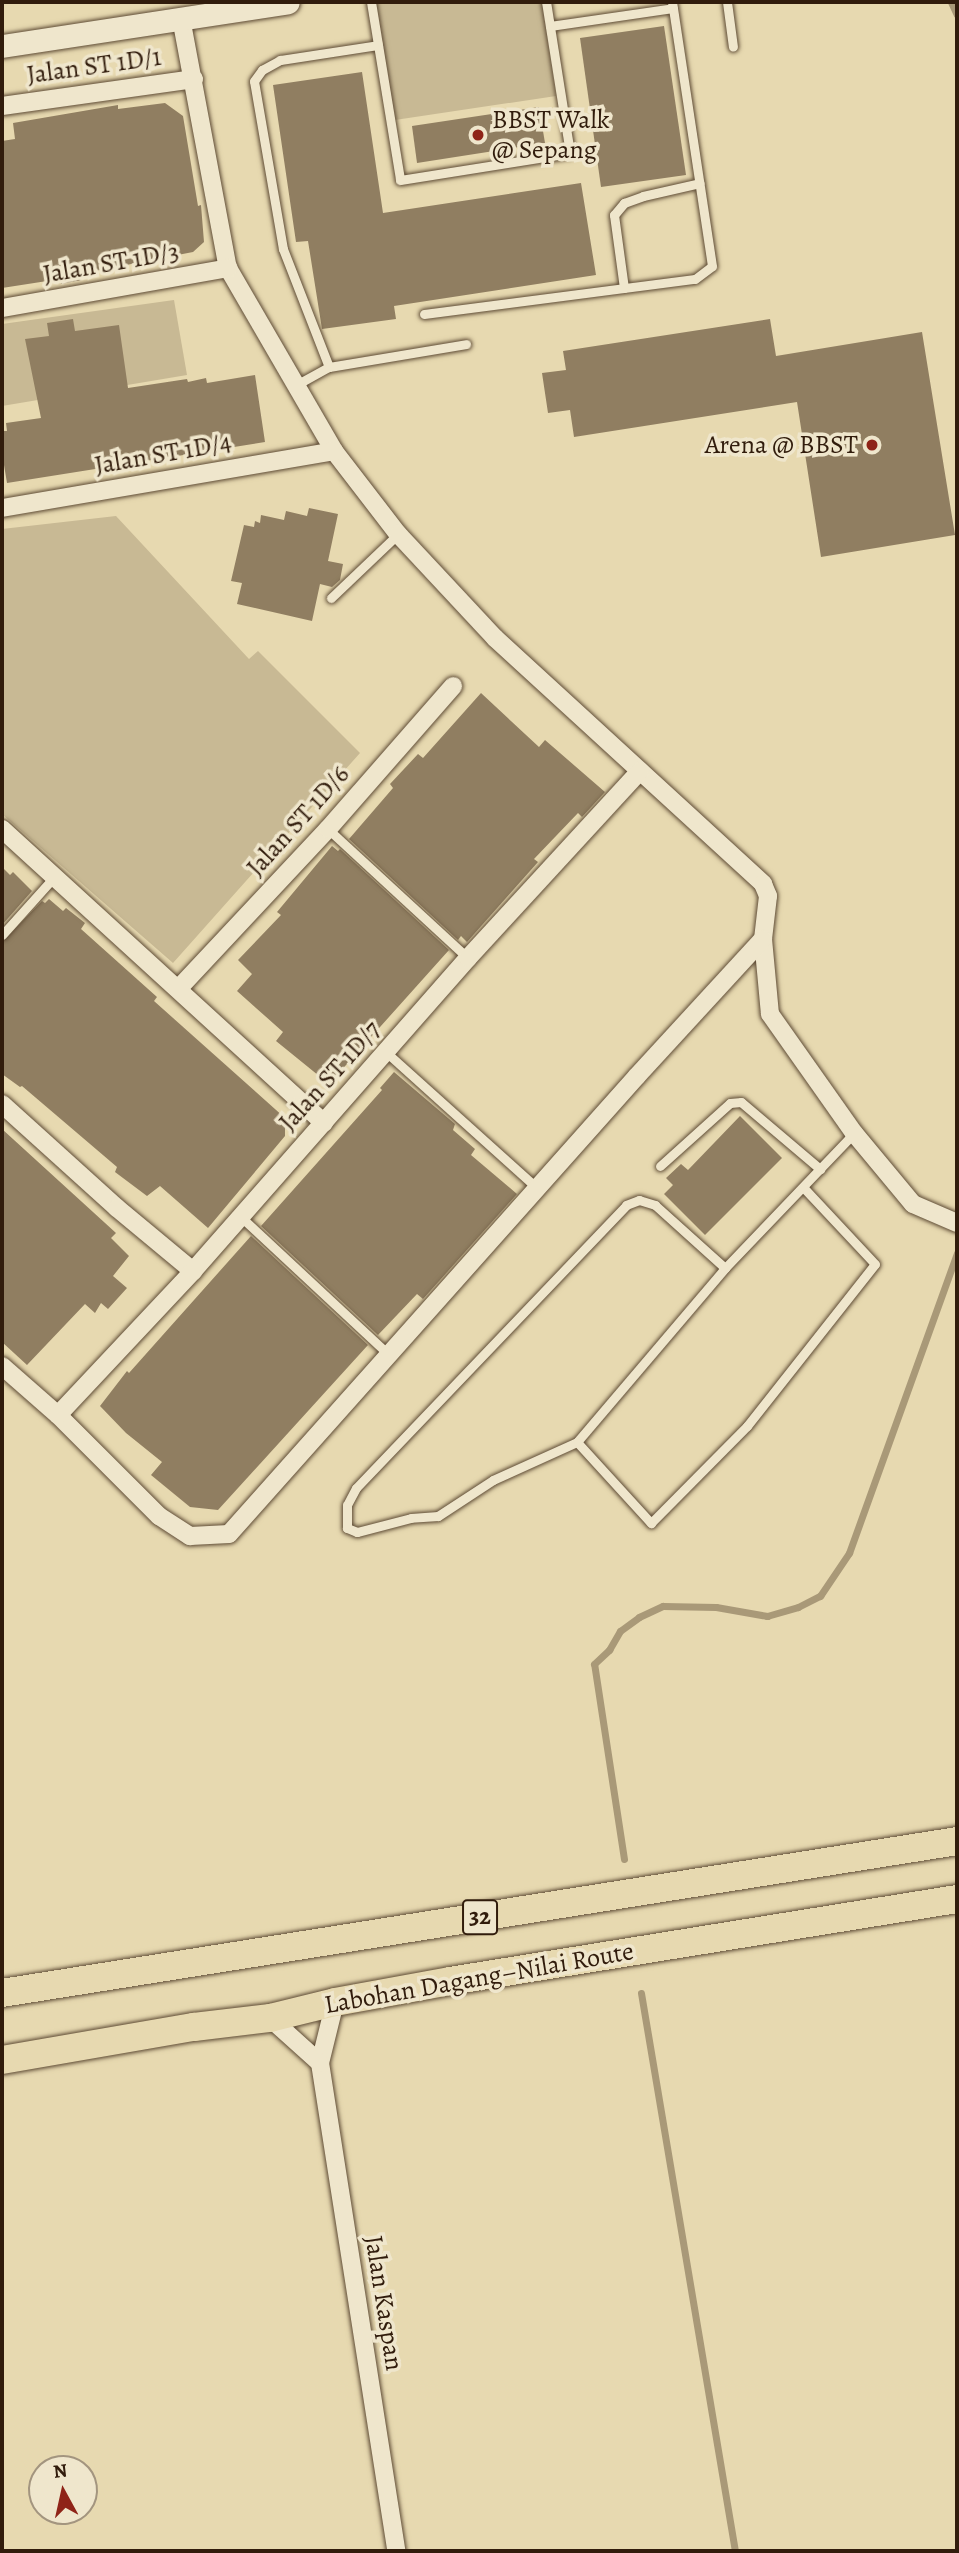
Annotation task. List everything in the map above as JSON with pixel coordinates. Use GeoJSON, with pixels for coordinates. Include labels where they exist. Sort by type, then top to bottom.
{"type":"FeatureCollection","features":[{"type":"Feature","properties":{"kind":"main road","name":"32"},"geometry":{"type":"LineString","coordinates":[[2,1993],[957,1841]]}},
{"type":"Feature","properties":{"kind":"main road","name":"Labohan Dagang–Nilai Route"},"geometry":{"type":"LineString","coordinates":[[2,2060],[194,2027],[270,2018],[335,2001],[957,1899]]}},
{"type":"Feature","properties":{"kind":"main road"},"geometry":{"type":"LineString","coordinates":[[2,2045],[35,2055]]}},
{"type":"Feature","properties":{"kind":"street"},"geometry":{"type":"LineString","coordinates":[[2,46],[288,2]]}},
{"type":"Feature","properties":{"kind":"street"},"geometry":{"type":"LineString","coordinates":[[181,18],[229,268],[294,386],[334,451],[398,534],[495,638],[763,884],[768,896],[763,939],[770,1014],[854,1133],[913,1204],[957,1223]]}},
{"type":"Feature","properties":{"kind":"street","name":"Jalan ST 1D/1"},"geometry":{"type":"LineString","coordinates":[[2,106],[194,79]]}},
{"type":"Feature","properties":{"kind":"street","name":"Jalan ST 1D/3"},"geometry":{"type":"LineString","coordinates":[[2,308],[229,268]]}},
{"type":"Feature","properties":{"kind":"street","name":"Jalan ST 1D/4"},"geometry":{"type":"LineString","coordinates":[[2,507],[334,451]]}},
{"type":"Feature","properties":{"kind":"street","name":"Jalan ST 1D/6"},"geometry":{"type":"LineString","coordinates":[[179,988],[328,829],[453,686]]}},
{"type":"Feature","properties":{"kind":"street","name":"Jalan ST 1D/7"},"geometry":{"type":"LineString","coordinates":[[58,1415],[193,1271],[468,958],[640,771]]}},
{"type":"Feature","properties":{"kind":"street"},"geometry":{"type":"LineString","coordinates":[[2,830],[179,988],[324,1123]]}},
{"type":"Feature","properties":{"kind":"street"},"geometry":{"type":"LineString","coordinates":[[2,1366],[58,1415],[159,1516],[190,1536],[229,1534],[763,939]]}},
{"type":"Feature","properties":{"kind":"street"},"geometry":{"type":"LineString","coordinates":[[2,1104],[117,1208],[193,1271]]}},
{"type":"Feature","properties":{"kind":"street"},"geometry":{"type":"LineString","coordinates":[[270,2018],[320,2063],[335,2001]]}},
{"type":"Feature","properties":{"kind":"street","name":"Jalan Kaspan"},"geometry":{"type":"LineString","coordinates":[[320,2063],[396,2551]]}},
{"type":"Feature","properties":{"kind":"lane"},"geometry":{"type":"LineString","coordinates":[[371,2],[400,180],[570,153],[546,2]]}},
{"type":"Feature","properties":{"kind":"lane"},"geometry":{"type":"LineString","coordinates":[[727,2],[733,47]]}},
{"type":"Feature","properties":{"kind":"lane"},"geometry":{"type":"LineString","coordinates":[[424,314],[695,279],[712,266],[673,5],[550,26]]}},
{"type":"Feature","properties":{"kind":"lane"},"geometry":{"type":"LineString","coordinates":[[328,367],[283,249],[254,81],[262,70],[280,60],[378,46]]}},
{"type":"Feature","properties":{"kind":"lane"},"geometry":{"type":"LineString","coordinates":[[624,288],[614,215],[624,203],[643,195],[700,183]]}},
{"type":"Feature","properties":{"kind":"lane"},"geometry":{"type":"LineString","coordinates":[[294,386],[328,367],[466,344]]}},
{"type":"Feature","properties":{"kind":"lane"},"geometry":{"type":"LineString","coordinates":[[331,598],[398,534]]}},
{"type":"Feature","properties":{"kind":"lane"},"geometry":{"type":"LineString","coordinates":[[328,829],[468,958]]}},
{"type":"Feature","properties":{"kind":"lane"},"geometry":{"type":"LineString","coordinates":[[2,934],[54,877]]}},
{"type":"Feature","properties":{"kind":"lane"},"geometry":{"type":"LineString","coordinates":[[387,1053],[537,1188]]}},
{"type":"Feature","properties":{"kind":"lane"},"geometry":{"type":"LineString","coordinates":[[660,1166],[730,1102],[741,1102],[820,1169]]}},
{"type":"Feature","properties":{"kind":"lane"},"geometry":{"type":"LineString","coordinates":[[726,1268],[656,1205],[639,1200],[626,1205],[356,1488],[347,1505],[347,1528],[357,1532],[411,1518],[438,1516],[494,1480],[577,1442],[726,1268],[854,1133]]}},
{"type":"Feature","properties":{"kind":"lane"},"geometry":{"type":"LineString","coordinates":[[577,1442],[651,1523],[747,1426],[875,1264],[803,1187]]}},
{"type":"Feature","properties":{"kind":"lane"},"geometry":{"type":"LineString","coordinates":[[240,1216],[388,1354]]}},
{"type":"Feature","properties":{"kind":"shaded area"},"geometry":{"type":"Polygon","coordinates":[[[376,2],[542,2],[556,96],[395,120],[376,2]]]}},
{"type":"Feature","properties":{"kind":"shaded area"},"geometry":{"type":"Polygon","coordinates":[[[174,300],[187,375],[2,406],[2,324],[174,300]]]}},
{"type":"Feature","properties":{"kind":"shaded area"},"geometry":{"type":"Polygon","coordinates":[[[116,516],[249,659],[258,651],[360,753],[173,963],[2,814],[2,529],[116,516]]]}},
{"type":"Feature","properties":{"kind":"building"},"geometry":{"type":"Polygon","coordinates":[[[664,26],[686,175],[601,187],[580,38],[664,26]]]}},
{"type":"Feature","properties":{"kind":"building"},"geometry":{"type":"Polygon","coordinates":[[[362,72],[383,213],[581,183],[596,275],[394,306],[396,319],[322,329],[308,241],[296,242],[273,85],[362,72]]]}},
{"type":"Feature","properties":{"kind":"building"},"geometry":{"type":"Polygon","coordinates":[[[165,103],[183,116],[198,206],[201,205],[204,242],[193,252],[80,274],[82,280],[61,284],[60,279],[2,288],[2,141],[15,139],[13,123],[118,105],[118,109],[165,103]]]}},
{"type":"Feature","properties":{"kind":"building","name":"BBST Walk @ Sepang"},"geometry":{"type":"Polygon","coordinates":[[[539,107],[545,143],[417,163],[412,126],[539,107]]]}},
{"type":"Feature","properties":{"kind":"building"},"geometry":{"type":"Polygon","coordinates":[[[73,319],[75,331],[119,325],[128,388],[187,379],[188,382],[206,378],[207,383],[255,375],[265,442],[7,483],[2,453],[2,431],[7,431],[6,423],[41,418],[25,339],[49,336],[47,323],[73,319]]]}},
{"type":"Feature","properties":{"kind":"building"},"geometry":{"type":"Polygon","coordinates":[[[770,319],[776,356],[922,332],[955,535],[821,557],[797,402],[574,437],[570,410],[548,413],[542,373],[566,370],[563,351],[770,319]]]}},
{"type":"Feature","properties":{"kind":"building"},"geometry":{"type":"Polygon","coordinates":[[[309,508],[338,514],[328,561],[343,564],[340,580],[332,587],[320,584],[312,621],[237,604],[242,583],[231,581],[244,525],[254,527],[255,521],[260,523],[261,515],[284,520],[286,511],[307,516],[309,508]]]}},
{"type":"Feature","properties":{"kind":"building"},"geometry":{"type":"Polygon","coordinates":[[[481,693],[539,747],[545,740],[605,792],[582,817],[578,813],[534,859],[538,862],[467,942],[461,936],[458,940],[349,839],[393,788],[390,784],[418,754],[423,758],[481,693]]]}},
{"type":"Feature","properties":{"kind":"building"},"geometry":{"type":"Polygon","coordinates":[[[332,846],[338,851],[340,849],[449,950],[329,1084],[276,1041],[283,1032],[237,991],[252,974],[238,960],[281,915],[277,912],[332,846]]]}},
{"type":"Feature","properties":{"kind":"building"},"geometry":{"type":"Polygon","coordinates":[[[2,867],[10,875],[13,872],[32,891],[2,925],[2,867]]]}},
{"type":"Feature","properties":{"kind":"building"},"geometry":{"type":"Polygon","coordinates":[[[49,899],[63,911],[66,908],[85,923],[81,929],[157,997],[154,1001],[285,1118],[285,1136],[208,1228],[160,1186],[147,1196],[115,1172],[117,1167],[22,1086],[2,1074],[2,942],[42,901],[45,903],[49,899]]]}},
{"type":"Feature","properties":{"kind":"building"},"geometry":{"type":"Polygon","coordinates":[[[394,1072],[455,1124],[453,1130],[475,1149],[471,1155],[517,1194],[423,1299],[417,1294],[378,1335],[261,1226],[382,1090],[380,1088],[394,1072]]]}},
{"type":"Feature","properties":{"kind":"building"},"geometry":{"type":"Polygon","coordinates":[[[740,1116],[782,1158],[705,1235],[664,1194],[673,1185],[666,1178],[681,1164],[688,1170],[740,1116]]]}},
{"type":"Feature","properties":{"kind":"building"},"geometry":{"type":"Polygon","coordinates":[[[2,1129],[116,1233],[111,1238],[129,1256],[113,1276],[127,1288],[108,1309],[101,1303],[95,1313],[85,1304],[27,1365],[2,1342],[2,1129]]]}},
{"type":"Feature","properties":{"kind":"building"},"geometry":{"type":"Polygon","coordinates":[[[251,1236],[368,1345],[218,1510],[190,1507],[151,1475],[162,1462],[126,1433],[100,1406],[127,1371],[129,1373],[251,1236]]]}},
{"type":"Feature","properties":{"kind":"waterway"},"geometry":{"type":"LineString","coordinates":[[951,2],[957,15]]}},
{"type":"Feature","properties":{"kind":"waterway"},"geometry":{"type":"LineString","coordinates":[[624,1859],[594,1664],[609,1650],[620,1631],[639,1617],[663,1606],[716,1607],[767,1616],[798,1607],[820,1596],[849,1553],[957,1253]]}},
{"type":"Feature","properties":{"kind":"waterway"},"geometry":{"type":"LineString","coordinates":[[641,1993],[735,2551]]}},
{"type":"Feature","properties":{"kind":"place","name":"BBST Walk @ Sepang"},"geometry":{"type":"Point","coordinates":[478,135]}},
{"type":"Feature","properties":{"kind":"place","name":"Arena @ BBST"},"geometry":{"type":"Point","coordinates":[872,445]}}]}
